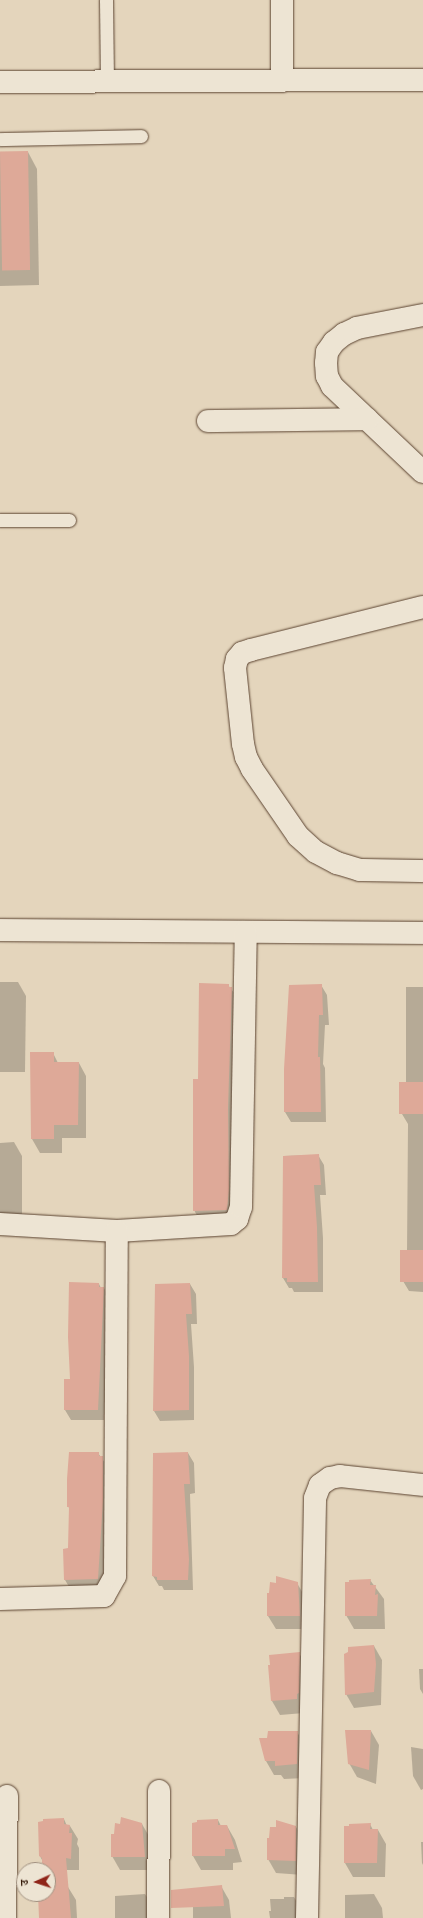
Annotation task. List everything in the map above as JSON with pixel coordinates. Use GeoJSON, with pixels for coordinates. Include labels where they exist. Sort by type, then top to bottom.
{"type":"FeatureCollection","features":[{"type":"Feature","properties":{"kind":"street"},"geometry":{"type":"LineString","coordinates":[[282,0],[282,81]]}},
{"type":"Feature","properties":{"kind":"street"},"geometry":{"type":"LineString","coordinates":[[0,82],[423,80]]}},
{"type":"Feature","properties":{"kind":"street"},"geometry":{"type":"LineString","coordinates":[[423,315],[358,328],[339,338],[327,352],[327,376],[332,386],[423,472]]}},
{"type":"Feature","properties":{"kind":"street"},"geometry":{"type":"LineString","coordinates":[[208,421],[367,419]]}},
{"type":"Feature","properties":{"kind":"street"},"geometry":{"type":"LineString","coordinates":[[423,607],[251,650],[242,653],[237,659],[234,668],[242,744],[246,757],[252,769],[298,836],[316,852],[337,864],[360,870],[423,871]]}},
{"type":"Feature","properties":{"kind":"street"},"geometry":{"type":"LineString","coordinates":[[0,930],[423,933]]}},
{"type":"Feature","properties":{"kind":"street"},"geometry":{"type":"LineString","coordinates":[[0,1224],[117,1231],[231,1224],[240,1214],[246,932]]}},
{"type":"Feature","properties":{"kind":"street"},"geometry":{"type":"LineString","coordinates":[[0,1598],[104,1596],[115,1576],[117,1231]]}},
{"type":"Feature","properties":{"kind":"street"},"geometry":{"type":"LineString","coordinates":[[307,1918],[315,1498],[320,1485],[330,1478],[340,1476],[423,1485]]}},
{"type":"Feature","properties":{"kind":"street"},"geometry":{"type":"LineString","coordinates":[[158,1918],[159,1791]]}},
{"type":"Feature","properties":{"kind":"street"},"geometry":{"type":"LineString","coordinates":[[5,1918],[7,1796]]}},
{"type":"Feature","properties":{"kind":"lane"},"geometry":{"type":"LineString","coordinates":[[106,0],[107,82]]}},
{"type":"Feature","properties":{"kind":"lane"},"geometry":{"type":"LineString","coordinates":[[0,139],[141,136]]}},
{"type":"Feature","properties":{"kind":"lane"},"geometry":{"type":"LineString","coordinates":[[0,520],[70,520]]}},
{"type":"Feature","properties":{"kind":"building"},"geometry":{"type":"Polygon","coordinates":[[[0,151],[28,151],[30,270],[2,270],[0,151]]]}},
{"type":"Feature","properties":{"kind":"building"},"geometry":{"type":"Polygon","coordinates":[[[199,983],[229,984],[229,987],[232,987],[228,1108],[229,1189],[227,1210],[193,1211],[193,1079],[198,1079],[199,983]]]}},
{"type":"Feature","properties":{"kind":"building"},"geometry":{"type":"Polygon","coordinates":[[[322,984],[323,1015],[319,1015],[318,1057],[320,1057],[321,1112],[284,1112],[284,1069],[289,985],[322,984]]]}},
{"type":"Feature","properties":{"kind":"building"},"geometry":{"type":"Polygon","coordinates":[[[30,1052],[54,1052],[54,1062],[79,1062],[78,1125],[54,1125],[54,1139],[31,1139],[30,1052]]]}},
{"type":"Feature","properties":{"kind":"building"},"geometry":{"type":"Polygon","coordinates":[[[399,1082],[423,1082],[423,1114],[399,1114],[399,1082]]]}},
{"type":"Feature","properties":{"kind":"building"},"geometry":{"type":"Polygon","coordinates":[[[319,1154],[321,1185],[314,1185],[317,1227],[318,1282],[287,1282],[287,1278],[282,1278],[283,1156],[319,1154]]]}},
{"type":"Feature","properties":{"kind":"building"},"geometry":{"type":"Polygon","coordinates":[[[400,1250],[423,1250],[423,1282],[400,1282],[400,1250]]]}},
{"type":"Feature","properties":{"kind":"building"},"geometry":{"type":"Polygon","coordinates":[[[69,1282],[99,1283],[99,1287],[104,1287],[98,1410],[64,1410],[64,1379],[70,1379],[68,1337],[69,1282]]]}},
{"type":"Feature","properties":{"kind":"building"},"geometry":{"type":"Polygon","coordinates":[[[190,1283],[192,1314],[186,1314],[189,1356],[189,1410],[153,1411],[155,1284],[190,1283]]]}},
{"type":"Feature","properties":{"kind":"building"},"geometry":{"type":"Polygon","coordinates":[[[69,1452],[99,1452],[99,1456],[103,1456],[103,1501],[98,1579],[64,1580],[63,1549],[68,1548],[69,1507],[67,1507],[67,1479],[69,1452]]]}},
{"type":"Feature","properties":{"kind":"building"},"geometry":{"type":"Polygon","coordinates":[[[188,1452],[190,1484],[184,1484],[189,1559],[188,1580],[157,1580],[157,1577],[152,1576],[153,1453],[188,1452]]]}},
{"type":"Feature","properties":{"kind":"building"},"geometry":{"type":"Polygon","coordinates":[[[276,1576],[298,1582],[300,1616],[267,1616],[267,1593],[269,1593],[270,1582],[276,1583],[276,1576]]]}},
{"type":"Feature","properties":{"kind":"building"},"geometry":{"type":"Polygon","coordinates":[[[371,1579],[370,1585],[376,1585],[375,1595],[378,1594],[377,1616],[345,1616],[345,1582],[349,1582],[349,1580],[371,1579]]]}},
{"type":"Feature","properties":{"kind":"building"},"geometry":{"type":"Polygon","coordinates":[[[374,1645],[376,1664],[374,1692],[345,1695],[344,1654],[348,1652],[348,1647],[374,1645]]]}},
{"type":"Feature","properties":{"kind":"building"},"geometry":{"type":"Polygon","coordinates":[[[300,1652],[299,1693],[297,1694],[297,1699],[271,1701],[268,1665],[270,1665],[269,1655],[300,1652]]]}},
{"type":"Feature","properties":{"kind":"building"},"geometry":{"type":"Polygon","coordinates":[[[345,1730],[371,1730],[369,1770],[348,1764],[345,1730]]]}},
{"type":"Feature","properties":{"kind":"building"},"geometry":{"type":"Polygon","coordinates":[[[268,1731],[298,1731],[297,1764],[275,1766],[275,1761],[265,1761],[259,1738],[267,1738],[268,1731]]]}},
{"type":"Feature","properties":{"kind":"building"},"geometry":{"type":"Polygon","coordinates":[[[121,1817],[142,1823],[145,1857],[111,1857],[111,1834],[114,1834],[115,1823],[120,1824],[121,1817]]]}},
{"type":"Feature","properties":{"kind":"building"},"geometry":{"type":"Polygon","coordinates":[[[64,1818],[64,1824],[70,1825],[69,1833],[72,1833],[71,1859],[66,1858],[71,1918],[39,1918],[38,1902],[56,1902],[56,1862],[42,1862],[42,1858],[39,1856],[38,1822],[43,1821],[43,1819],[64,1818]]]}},
{"type":"Feature","properties":{"kind":"building"},"geometry":{"type":"Polygon","coordinates":[[[218,1819],[218,1825],[227,1825],[235,1849],[225,1849],[225,1856],[192,1856],[192,1823],[197,1822],[197,1820],[218,1819]]]}},
{"type":"Feature","properties":{"kind":"building"},"geometry":{"type":"Polygon","coordinates":[[[276,1820],[296,1826],[296,1861],[267,1860],[267,1838],[269,1838],[270,1827],[276,1827],[276,1820]]]}},
{"type":"Feature","properties":{"kind":"building"},"geometry":{"type":"Polygon","coordinates":[[[371,1823],[370,1829],[378,1829],[377,1863],[344,1863],[344,1826],[349,1826],[349,1824],[371,1823]]]}},
{"type":"Feature","properties":{"kind":"building"},"geometry":{"type":"Polygon","coordinates":[[[222,1885],[224,1906],[171,1908],[171,1890],[222,1885]]]}}]}
